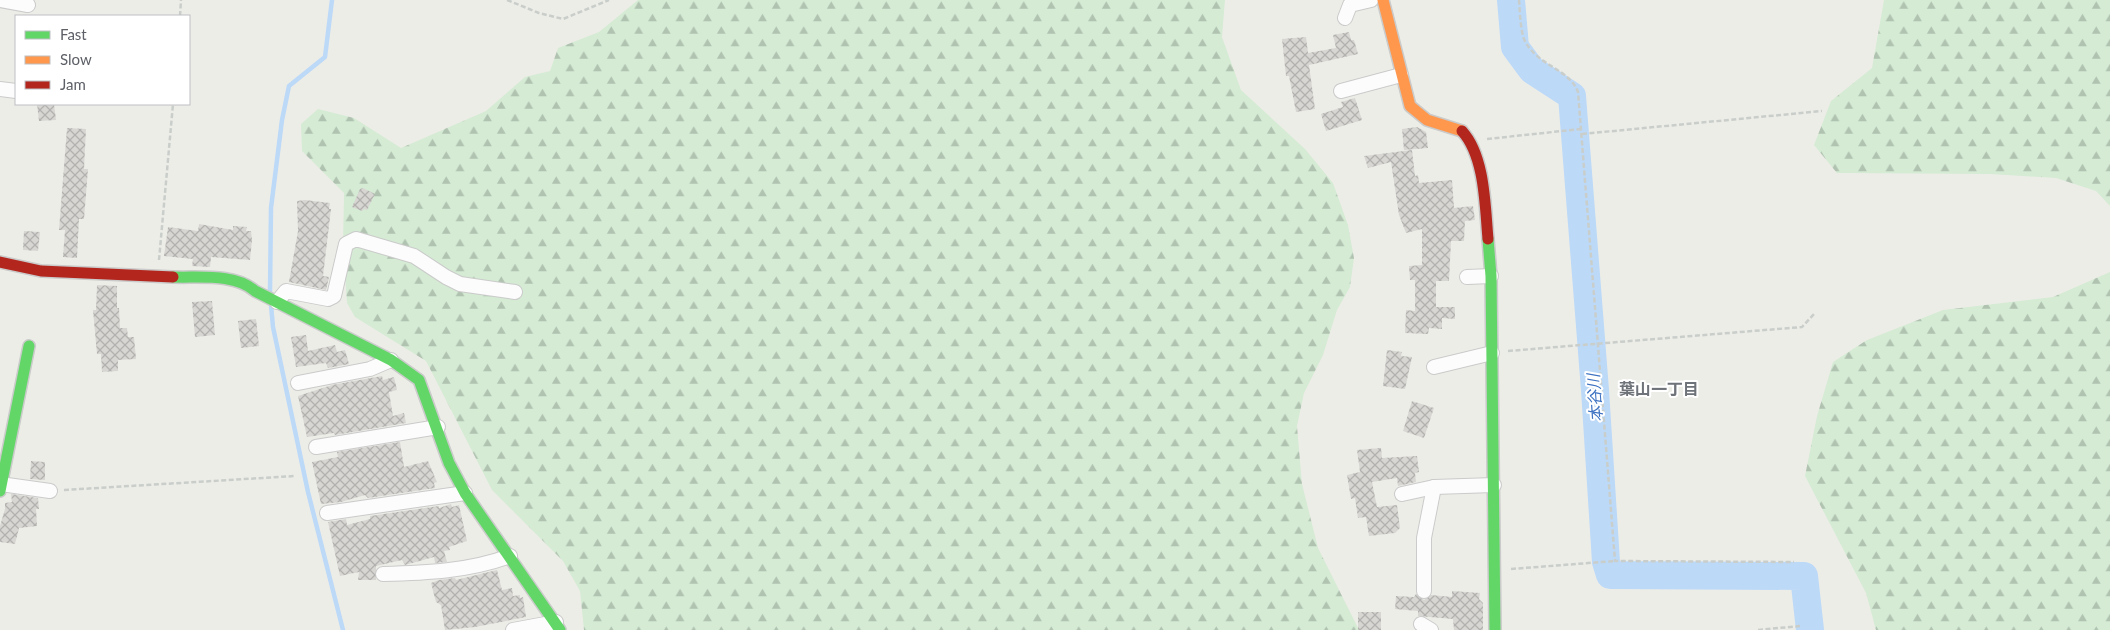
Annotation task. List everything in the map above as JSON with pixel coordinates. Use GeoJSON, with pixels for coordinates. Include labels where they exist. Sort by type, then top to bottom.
{"type":"FeatureCollection","features":[{"type":"Feature","properties":{"kind":"street"},"geometry":{"type":"LineString","coordinates":[[0,0],[28,5]]}},
{"type":"Feature","properties":{"kind":"street"},"geometry":{"type":"LineString","coordinates":[[1345,18],[1350,5],[1371,0]]}},
{"type":"Feature","properties":{"kind":"street"},"geometry":{"type":"LineString","coordinates":[[1383,0],[1410,106],[1427,120],[1462,130],[1471,141],[1484,190],[1491,276],[1495,630]]}},
{"type":"Feature","properties":{"kind":"street"},"geometry":{"type":"LineString","coordinates":[[1341,91],[1401,75]]}},
{"type":"Feature","properties":{"kind":"street"},"geometry":{"type":"LineString","coordinates":[[0,89],[15,92]]}},
{"type":"Feature","properties":{"kind":"street"},"geometry":{"type":"LineString","coordinates":[[277,302],[286,291],[328,299],[334,296],[337,291],[346,244],[356,239],[414,256],[446,278],[460,284],[515,292]]}},
{"type":"Feature","properties":{"kind":"street"},"geometry":{"type":"LineString","coordinates":[[0,262],[41,271],[223,279],[247,284],[255,291],[391,360],[419,380],[450,462],[465,493],[558,626],[513,630]]}},
{"type":"Feature","properties":{"kind":"street"},"geometry":{"type":"LineString","coordinates":[[1467,277],[1491,276]]}},
{"type":"Feature","properties":{"kind":"street"},"geometry":{"type":"LineString","coordinates":[[29,346],[0,486],[50,491]]}},
{"type":"Feature","properties":{"kind":"street"},"geometry":{"type":"LineString","coordinates":[[1434,367],[1492,353]]}},
{"type":"Feature","properties":{"kind":"street"},"geometry":{"type":"LineString","coordinates":[[298,383],[370,370],[391,360]]}},
{"type":"Feature","properties":{"kind":"street"},"geometry":{"type":"LineString","coordinates":[[316,447],[438,427]]}},
{"type":"Feature","properties":{"kind":"street"},"geometry":{"type":"LineString","coordinates":[[1402,494],[1434,487],[1494,485]]}},
{"type":"Feature","properties":{"kind":"street"},"geometry":{"type":"LineString","coordinates":[[1424,590],[1424,538],[1434,487]]}},
{"type":"Feature","properties":{"kind":"street"},"geometry":{"type":"LineString","coordinates":[[327,513],[465,493]]}},
{"type":"Feature","properties":{"kind":"street"},"geometry":{"type":"LineString","coordinates":[[383,574],[446,571],[495,562],[510,556]]}},
{"type":"Feature","properties":{"kind":"path"},"geometry":{"type":"LineString","coordinates":[[180,15],[182,0]]}},
{"type":"Feature","properties":{"kind":"path"},"geometry":{"type":"LineString","coordinates":[[508,0],[539,13],[563,19],[609,0]]}},
{"type":"Feature","properties":{"kind":"path"},"geometry":{"type":"LineString","coordinates":[[1519,0],[1523,34],[1530,49],[1536,58],[1572,81],[1576,86],[1582,134],[1613,560]]}},
{"type":"Feature","properties":{"kind":"path"},"geometry":{"type":"LineString","coordinates":[[158,276],[172,105]]}},
{"type":"Feature","properties":{"kind":"path"},"geometry":{"type":"LineString","coordinates":[[1582,134],[1822,111]]}},
{"type":"Feature","properties":{"kind":"path"},"geometry":{"type":"LineString","coordinates":[[1471,141],[1580,129]]}},
{"type":"Feature","properties":{"kind":"path"},"geometry":{"type":"LineString","coordinates":[[1492,353],[1802,327],[1814,314]]}},
{"type":"Feature","properties":{"kind":"path"},"geometry":{"type":"LineString","coordinates":[[50,491],[294,476]]}},
{"type":"Feature","properties":{"kind":"path"},"geometry":{"type":"LineString","coordinates":[[1495,570],[1613,560],[1794,562]]}},
{"type":"Feature","properties":{"kind":"path"},"geometry":{"type":"LineString","coordinates":[[1758,630],[1800,626]]}},
{"type":"Feature","properties":{"kind":"green space"},"geometry":{"type":"Polygon","coordinates":[[[638,0],[1225,0],[1222,37],[1241,90],[1305,149],[1333,183],[1348,225],[1354,258],[1350,287],[1337,310],[1323,355],[1304,393],[1297,426],[1302,484],[1318,548],[1359,630],[584,630],[580,591],[563,561],[492,490],[426,361],[355,317],[347,303],[343,245],[344,193],[302,151],[301,124],[318,109],[354,118],[401,148],[486,111],[525,77],[550,71],[558,48],[599,32],[638,0]]]}},
{"type":"Feature","properties":{"kind":"green space"},"geometry":{"type":"Polygon","coordinates":[[[1884,0],[2110,0],[2110,206],[2096,191],[2056,178],[1990,174],[1837,173],[1814,145],[1831,101],[1872,68],[1884,0]]]}},
{"type":"Feature","properties":{"kind":"green space"},"geometry":{"type":"Polygon","coordinates":[[[2110,272],[2110,630],[1876,630],[1866,593],[1805,476],[1817,416],[1833,362],[1867,340],[1943,310],[2053,297],[2110,272]]]}},
{"type":"Feature","properties":{"kind":"building"},"geometry":{"type":"Polygon","coordinates":[[[1349,32],[1351,40],[1354,40],[1358,54],[1309,65],[1315,109],[1296,112],[1289,76],[1286,76],[1282,39],[1306,37],[1308,53],[1336,48],[1333,35],[1349,32]]]}},
{"type":"Feature","properties":{"kind":"building"},"geometry":{"type":"Polygon","coordinates":[[[1355,98],[1362,120],[1326,131],[1321,114],[1343,107],[1341,102],[1355,98]]]}},
{"type":"Feature","properties":{"kind":"building"},"geometry":{"type":"Polygon","coordinates":[[[37,105],[54,105],[56,120],[39,121],[37,105]]]}},
{"type":"Feature","properties":{"kind":"building"},"geometry":{"type":"Polygon","coordinates":[[[1417,127],[1426,132],[1428,148],[1404,150],[1402,129],[1417,127]]]}},
{"type":"Feature","properties":{"kind":"building"},"geometry":{"type":"Polygon","coordinates":[[[67,128],[86,129],[84,169],[88,169],[84,219],[79,219],[77,258],[63,257],[65,230],[59,230],[67,128]]]}},
{"type":"Feature","properties":{"kind":"building"},"geometry":{"type":"Polygon","coordinates":[[[1412,150],[1415,176],[1418,175],[1419,183],[1452,180],[1454,208],[1473,206],[1475,220],[1465,221],[1464,241],[1451,241],[1449,281],[1436,281],[1436,307],[1455,307],[1455,319],[1442,318],[1442,329],[1429,328],[1428,334],[1405,333],[1406,310],[1415,311],[1415,280],[1410,280],[1409,266],[1422,265],[1422,229],[1406,233],[1399,215],[1391,162],[1368,168],[1364,156],[1412,150]]]}},
{"type":"Feature","properties":{"kind":"building"},"geometry":{"type":"Polygon","coordinates":[[[363,188],[375,194],[367,210],[364,209],[362,211],[352,207],[360,189],[363,188]]]}},
{"type":"Feature","properties":{"kind":"building"},"geometry":{"type":"Polygon","coordinates":[[[297,201],[330,203],[329,209],[331,209],[323,276],[329,277],[326,290],[289,282],[298,231],[297,201]]]}},
{"type":"Feature","properties":{"kind":"building"},"geometry":{"type":"Polygon","coordinates":[[[199,224],[233,230],[233,226],[247,227],[246,231],[251,231],[252,240],[250,260],[211,257],[210,267],[192,266],[193,259],[164,256],[168,227],[198,231],[199,224]]]}},
{"type":"Feature","properties":{"kind":"building"},"geometry":{"type":"Polygon","coordinates":[[[24,231],[40,232],[38,251],[23,250],[24,231]]]}},
{"type":"Feature","properties":{"kind":"building"},"geometry":{"type":"Polygon","coordinates":[[[97,285],[117,286],[117,308],[119,308],[120,328],[127,328],[128,337],[134,337],[136,359],[118,360],[118,371],[102,372],[101,354],[97,354],[93,310],[96,310],[97,285]]]}},
{"type":"Feature","properties":{"kind":"building"},"geometry":{"type":"Polygon","coordinates":[[[212,301],[215,335],[195,337],[192,302],[212,301]]]}},
{"type":"Feature","properties":{"kind":"building"},"geometry":{"type":"Polygon","coordinates":[[[256,319],[259,346],[241,348],[238,321],[256,319]]]}},
{"type":"Feature","properties":{"kind":"building"},"geometry":{"type":"Polygon","coordinates":[[[306,335],[308,351],[335,345],[337,352],[345,350],[349,364],[328,368],[326,363],[296,367],[291,337],[306,335]]]}},
{"type":"Feature","properties":{"kind":"building"},"geometry":{"type":"Polygon","coordinates":[[[1387,350],[1402,352],[1401,356],[1412,357],[1405,389],[1383,386],[1387,350]]]}},
{"type":"Feature","properties":{"kind":"building"},"geometry":{"type":"Polygon","coordinates":[[[382,376],[383,380],[394,377],[397,390],[389,392],[393,416],[404,413],[406,423],[335,435],[334,433],[307,437],[298,396],[332,385],[382,376]]]}},
{"type":"Feature","properties":{"kind":"building"},"geometry":{"type":"Polygon","coordinates":[[[1412,401],[1434,408],[1424,438],[1403,431],[1412,401]]]}},
{"type":"Feature","properties":{"kind":"building"},"geometry":{"type":"Polygon","coordinates":[[[400,442],[404,467],[428,461],[437,482],[434,483],[435,488],[368,498],[365,495],[341,502],[321,504],[312,462],[338,457],[337,452],[400,442]]]}},
{"type":"Feature","properties":{"kind":"building"},"geometry":{"type":"Polygon","coordinates":[[[1381,448],[1382,458],[1417,456],[1419,472],[1415,473],[1416,482],[1398,486],[1397,478],[1372,482],[1377,507],[1397,505],[1400,528],[1395,533],[1369,536],[1366,517],[1358,518],[1355,498],[1351,499],[1347,475],[1360,472],[1357,450],[1381,448]]]}},
{"type":"Feature","properties":{"kind":"building"},"geometry":{"type":"Polygon","coordinates":[[[31,461],[45,462],[45,480],[30,479],[31,461]]]}},
{"type":"Feature","properties":{"kind":"building"},"geometry":{"type":"Polygon","coordinates":[[[11,494],[38,498],[39,509],[36,509],[37,526],[19,528],[15,544],[0,542],[0,526],[5,503],[12,502],[11,494]]]}},
{"type":"Feature","properties":{"kind":"building"},"geometry":{"type":"Polygon","coordinates":[[[451,504],[452,507],[459,505],[467,541],[449,547],[450,550],[444,551],[447,562],[435,563],[434,557],[405,565],[402,560],[376,566],[376,580],[358,580],[359,572],[340,576],[328,522],[346,519],[347,525],[370,519],[370,516],[439,506],[439,508],[451,504]]]}},
{"type":"Feature","properties":{"kind":"building"},"geometry":{"type":"Polygon","coordinates":[[[497,570],[502,590],[512,588],[513,596],[520,595],[520,598],[523,597],[526,617],[475,627],[445,630],[441,605],[436,602],[431,583],[455,578],[456,580],[497,570]]]}},
{"type":"Feature","properties":{"kind":"building"},"geometry":{"type":"Polygon","coordinates":[[[1452,591],[1480,593],[1479,599],[1483,603],[1483,630],[1454,630],[1453,619],[1418,616],[1418,611],[1395,609],[1396,596],[1414,597],[1416,594],[1424,600],[1431,595],[1452,597],[1452,591]]]}},
{"type":"Feature","properties":{"kind":"building"},"geometry":{"type":"Polygon","coordinates":[[[1358,612],[1381,612],[1381,630],[1358,630],[1358,612]]]}},
{"type":"Feature","properties":{"kind":"waterway"},"geometry":{"type":"LineString","coordinates":[[270,292],[271,208],[282,120],[289,86],[325,57],[332,0]]}},
{"type":"Feature","properties":{"kind":"waterway","name":"本谷川"},"geometry":{"type":"LineString","coordinates":[[1511,0],[1515,47],[1532,70],[1572,96],[1595,390],[1606,562],[1610,575],[1804,576],[1810,630]]}},
{"type":"Feature","properties":{"kind":"waterway"},"geometry":{"type":"LineString","coordinates":[[271,305],[273,327],[308,492],[343,630]]}},
{"type":"Feature","properties":{"kind":"traffic: fast"},"geometry":{"type":"LineString","coordinates":[[1488,239],[1491,276],[1495,630]]}},
{"type":"Feature","properties":{"kind":"traffic: fast"},"geometry":{"type":"LineString","coordinates":[[173,277],[227,279],[247,285],[255,291],[391,360],[419,380],[449,463],[465,493],[560,630]]}},
{"type":"Feature","properties":{"kind":"traffic: fast"},"geometry":{"type":"LineString","coordinates":[[0,491],[29,346]]}},
{"type":"Feature","properties":{"kind":"traffic: slow"},"geometry":{"type":"LineString","coordinates":[[1383,0],[1410,106],[1427,120],[1462,131]]}},
{"type":"Feature","properties":{"kind":"traffic: jam"},"geometry":{"type":"LineString","coordinates":[[1462,131],[1470,141],[1480,167],[1485,197],[1488,239]]}},
{"type":"Feature","properties":{"kind":"traffic: jam"},"geometry":{"type":"LineString","coordinates":[[0,262],[41,271],[173,277]]}},
{"type":"Feature","properties":{"kind":"district","name":"葉山一丁目"},"geometry":{"type":"Point","coordinates":[1659,388]}}]}
